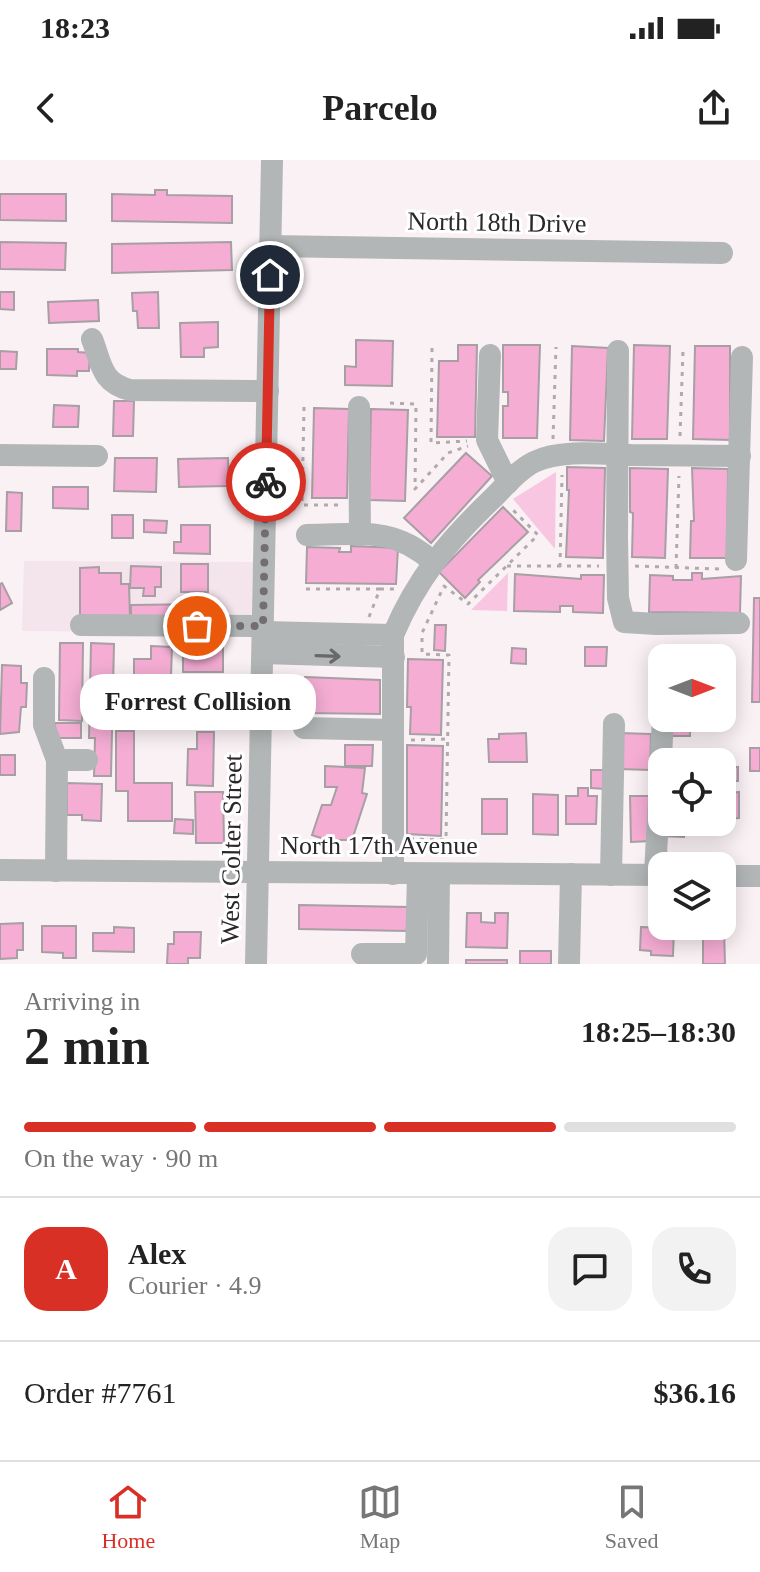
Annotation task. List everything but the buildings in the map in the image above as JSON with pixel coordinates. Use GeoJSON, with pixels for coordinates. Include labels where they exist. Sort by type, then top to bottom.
{"type":"FeatureCollection","features":[{"type":"Feature","properties":{"kind":"street","name":"West Colter Street"},"geometry":{"type":"LineString","coordinates":[[256,964],[272,160]]}},
{"type":"Feature","properties":{"kind":"street","name":"North 18th Drive"},"geometry":{"type":"LineString","coordinates":[[270,246],[722,253]]}},
{"type":"Feature","properties":{"kind":"street"},"geometry":{"type":"LineString","coordinates":[[92,339],[107,380],[117,387],[130,390],[268,391]]}},
{"type":"Feature","properties":{"kind":"street"},"geometry":{"type":"LineString","coordinates":[[618,351],[615,455],[617,565],[618,598],[624,622],[739,623]]}},
{"type":"Feature","properties":{"kind":"street"},"geometry":{"type":"LineString","coordinates":[[490,355],[487,440],[503,488]]}},
{"type":"Feature","properties":{"kind":"street"},"geometry":{"type":"LineString","coordinates":[[732,565],[740,456],[742,357]]}},
{"type":"Feature","properties":{"kind":"street"},"geometry":{"type":"LineString","coordinates":[[359,407],[360,535]]}},
{"type":"Feature","properties":{"kind":"street"},"geometry":{"type":"LineString","coordinates":[[0,455],[97,456]]}},
{"type":"Feature","properties":{"kind":"street"},"geometry":{"type":"LineString","coordinates":[[393,874],[393,635],[433,562],[451,538],[535,462],[558,457],[615,455],[740,456]]}},
{"type":"Feature","properties":{"kind":"street"},"geometry":{"type":"LineString","coordinates":[[307,535],[392,536],[407,542],[433,562]]}},
{"type":"Feature","properties":{"kind":"street"},"geometry":{"type":"LineString","coordinates":[[81,625],[263,637],[393,635]]}},
{"type":"Feature","properties":{"kind":"street"},"geometry":{"type":"LineString","coordinates":[[263,637],[394,657]]}},
{"type":"Feature","properties":{"kind":"street"},"geometry":{"type":"LineString","coordinates":[[44,678],[44,725],[57,760],[56,871]]}},
{"type":"Feature","properties":{"kind":"street"},"geometry":{"type":"LineString","coordinates":[[302,723],[393,735]]}},
{"type":"Feature","properties":{"kind":"street"},"geometry":{"type":"LineString","coordinates":[[611,875],[614,724]]}},
{"type":"Feature","properties":{"kind":"street"},"geometry":{"type":"LineString","coordinates":[[660,852],[663,732]]}},
{"type":"Feature","properties":{"kind":"street"},"geometry":{"type":"LineString","coordinates":[[57,760],[87,760]]}},
{"type":"Feature","properties":{"kind":"street","name":"North 17th Avenue"},"geometry":{"type":"LineString","coordinates":[[0,870],[648,875]]}},
{"type":"Feature","properties":{"kind":"street"},"geometry":{"type":"LineString","coordinates":[[362,954],[416,954],[428,874]]}},
{"type":"Feature","properties":{"kind":"street"},"geometry":{"type":"LineString","coordinates":[[428,874],[438,964]]}},
{"type":"Feature","properties":{"kind":"street"},"geometry":{"type":"LineString","coordinates":[[569,964],[571,874]]}},
{"type":"Feature","properties":{"kind":"street"},"geometry":{"type":"LineString","coordinates":[[736,876],[760,876]]}},
{"type":"Feature","properties":{"kind":"path"},"geometry":{"type":"LineString","coordinates":[[556,347],[560,567]]}},
{"type":"Feature","properties":{"kind":"path"},"geometry":{"type":"LineString","coordinates":[[432,348],[431,443],[487,440]]}},
{"type":"Feature","properties":{"kind":"path"},"geometry":{"type":"LineString","coordinates":[[676,568],[683,350]]}},
{"type":"Feature","properties":{"kind":"path"},"geometry":{"type":"LineString","coordinates":[[390,403],[416,404],[415,489],[448,453],[487,440]]}},
{"type":"Feature","properties":{"kind":"path"},"geometry":{"type":"LineString","coordinates":[[302,505],[304,407]]}},
{"type":"Feature","properties":{"kind":"path"},"geometry":{"type":"LineString","coordinates":[[393,843],[446,840],[449,655],[422,654],[422,633],[444,586],[468,604],[538,535],[503,488]]}},
{"type":"Feature","properties":{"kind":"path"},"geometry":{"type":"LineString","coordinates":[[283,505],[360,505]]}},
{"type":"Feature","properties":{"kind":"path"},"geometry":{"type":"LineString","coordinates":[[507,566],[676,568],[732,565]]}},
{"type":"Feature","properties":{"kind":"path"},"geometry":{"type":"LineString","coordinates":[[306,589],[395,589],[401,582]]}},
{"type":"Feature","properties":{"kind":"path"},"geometry":{"type":"LineString","coordinates":[[361,621],[369,619],[380,589]]}},
{"type":"Feature","properties":{"kind":"path"},"geometry":{"type":"LineString","coordinates":[[302,667],[302,723]]}},
{"type":"Feature","properties":{"kind":"path"},"geometry":{"type":"LineString","coordinates":[[393,735],[448,739]]}},
{"type":"Feature","properties":{"kind":"shaded area"},"geometry":{"type":"Polygon","coordinates":[[[556,472],[555,549],[513,499],[556,472]]]}},
{"type":"Feature","properties":{"kind":"shaded area"},"geometry":{"type":"Polygon","coordinates":[[[24,561],[253,562],[251,633],[22,631],[24,561]]]}},
{"type":"Feature","properties":{"kind":"shaded area"},"geometry":{"type":"Polygon","coordinates":[[[508,573],[507,611],[471,610],[508,573]]]}},
{"type":"Feature","properties":{"kind":"way so far"},"geometry":{"type":"LineString","coordinates":[[197,626],[263,626],[266,482]]}},
{"type":"Feature","properties":{"kind":"place","name":"Forrest Collision"},"geometry":{"type":"Point","coordinates":[197,626]}},
{"type":"Feature","properties":{"kind":"route"},"geometry":{"type":"LineString","coordinates":[[266,482],[270,275]]}}]}
